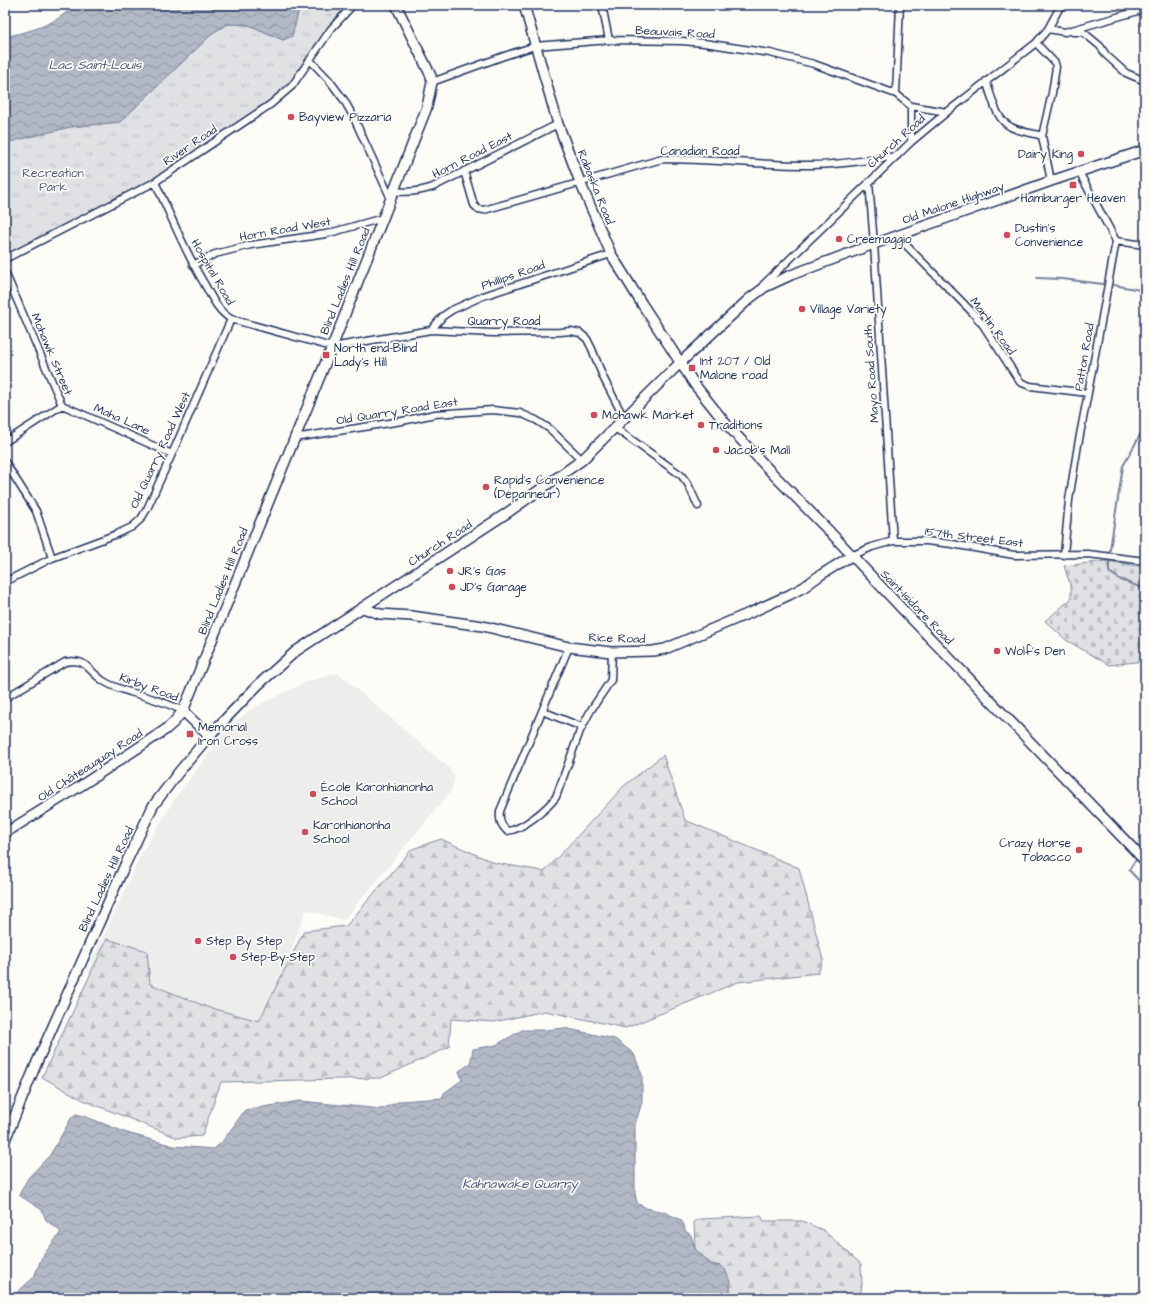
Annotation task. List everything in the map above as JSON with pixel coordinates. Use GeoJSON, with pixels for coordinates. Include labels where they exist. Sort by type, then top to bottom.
{"type":"FeatureCollection","features":[{"type":"Feature","properties":{"kind":"street","name":"River Road"},"geometry":{"type":"LineString","coordinates":[[5,259],[155,182],[271,104],[292,86],[331,29],[353,5]]}},
{"type":"Feature","properties":{"kind":"street"},"geometry":{"type":"LineString","coordinates":[[396,5],[428,70],[432,82]]}},
{"type":"Feature","properties":{"kind":"street","name":"Rabaska Road"},"geometry":{"type":"LineString","coordinates":[[524,5],[558,124],[580,182],[611,254],[680,363]]}},
{"type":"Feature","properties":{"kind":"street"},"geometry":{"type":"LineString","coordinates":[[602,5],[609,40]]}},
{"type":"Feature","properties":{"kind":"street"},"geometry":{"type":"LineString","coordinates":[[896,94],[900,5]]}},
{"type":"Feature","properties":{"kind":"street","name":"Church Road"},"geometry":{"type":"LineString","coordinates":[[749,299],[911,142],[986,81],[1036,43],[1048,29],[1061,5]]}},
{"type":"Feature","properties":{"kind":"street"},"geometry":{"type":"LineString","coordinates":[[1065,32],[1145,9]]}},
{"type":"Feature","properties":{"kind":"street"},"geometry":{"type":"LineString","coordinates":[[1048,29],[1065,32],[1083,32],[1100,46],[1106,54],[1126,73],[1145,81]]}},
{"type":"Feature","properties":{"kind":"street","name":"Beauvais Road"},"geometry":{"type":"LineString","coordinates":[[432,82],[535,46],[609,40],[682,41],[770,53],[814,64],[896,94],[911,106],[947,112]]}},
{"type":"Feature","properties":{"kind":"street"},"geometry":{"type":"LineString","coordinates":[[1036,43],[1055,63],[1056,67],[1052,93],[1042,136],[1051,181]]}},
{"type":"Feature","properties":{"kind":"street"},"geometry":{"type":"LineString","coordinates":[[310,60],[329,80],[344,100],[392,195]]}},
{"type":"Feature","properties":{"kind":"street"},"geometry":{"type":"LineString","coordinates":[[986,81],[995,108],[1001,119],[1011,127],[1042,136]]}},
{"type":"Feature","properties":{"kind":"street","name":"Blind Ladies Hill Road"},"geometry":{"type":"LineString","coordinates":[[183,711],[332,346],[427,107],[432,82]]}},
{"type":"Feature","properties":{"kind":"street"},"geometry":{"type":"LineString","coordinates":[[911,106],[911,142]]}},
{"type":"Feature","properties":{"kind":"street","name":"Horn Road East"},"geometry":{"type":"LineString","coordinates":[[392,195],[422,191],[433,187],[558,124]]}},
{"type":"Feature","properties":{"kind":"street","name":"Old Malone Highway"},"geometry":{"type":"LineString","coordinates":[[680,363],[749,299],[765,287],[791,275],[1051,181],[1145,150]]}},
{"type":"Feature","properties":{"kind":"street","name":"Canadian Road"},"geometry":{"type":"LineString","coordinates":[[464,171],[474,205],[478,209],[484,210],[662,159],[814,165],[897,156]]}},
{"type":"Feature","properties":{"kind":"street"},"geometry":{"type":"LineString","coordinates":[[1078,172],[1116,241],[1145,245]]}},
{"type":"Feature","properties":{"kind":"street","name":"Hospital Road"},"geometry":{"type":"LineString","coordinates":[[155,182],[193,265],[217,307],[225,315],[231,318],[332,346]]}},
{"type":"Feature","properties":{"kind":"street","name":"Mayo Road South"},"geometry":{"type":"LineString","coordinates":[[869,182],[892,541]]}},
{"type":"Feature","properties":{"kind":"street","name":"Horn Road West"},"geometry":{"type":"LineString","coordinates":[[193,265],[215,254],[251,245],[326,234],[383,218]]}},
{"type":"Feature","properties":{"kind":"street","name":"Martin Road"},"geometry":{"type":"LineString","coordinates":[[897,236],[983,325],[1020,382],[1030,386],[1088,393]]}},
{"type":"Feature","properties":{"kind":"street","name":"Patton Road"},"geometry":{"type":"LineString","coordinates":[[1064,555],[1069,500],[1078,445],[1116,241]]}},
{"type":"Feature","properties":{"kind":"street","name":"Phillips Road"},"geometry":{"type":"LineString","coordinates":[[431,330],[452,310],[483,296],[611,254]]}},
{"type":"Feature","properties":{"kind":"street","name":"Mohawk Street"},"geometry":{"type":"LineString","coordinates":[[5,272],[62,405],[5,442]]}},
{"type":"Feature","properties":{"kind":"street","name":"Old Quarry Road West"},"geometry":{"type":"LineString","coordinates":[[5,582],[52,558],[117,534],[132,527],[141,519],[172,454],[231,318]]}},
{"type":"Feature","properties":{"kind":"street","name":"Quarry Road"},"geometry":{"type":"LineString","coordinates":[[332,346],[431,330],[493,333],[571,331],[580,333],[587,339],[603,377],[624,418]]}},
{"type":"Feature","properties":{"kind":"street","name":"Church Road"},"geometry":{"type":"LineString","coordinates":[[210,736],[258,685],[296,651],[507,513],[582,460],[680,363]]}},
{"type":"Feature","properties":{"kind":"street","name":"Saint-Isidore Road"},"geometry":{"type":"LineString","coordinates":[[680,363],[695,385],[727,425],[904,612],[1145,861]]}},
{"type":"Feature","properties":{"kind":"street","name":"Maha Lane"},"geometry":{"type":"LineString","coordinates":[[62,405],[172,454]]}},
{"type":"Feature","properties":{"kind":"street","name":"Old Quarry Road East"},"geometry":{"type":"LineString","coordinates":[[294,438],[402,421],[435,414],[493,410],[520,413],[536,420],[550,429],[582,460]]}},
{"type":"Feature","properties":{"kind":"street"},"geometry":{"type":"LineString","coordinates":[[615,428],[681,475],[688,484],[698,506]]}},
{"type":"Feature","properties":{"kind":"street"},"geometry":{"type":"LineString","coordinates":[[5,462],[36,511],[52,558]]}},
{"type":"Feature","properties":{"kind":"street","name":"157th Street East"},"geometry":{"type":"LineString","coordinates":[[851,556],[872,547],[892,541],[933,542],[1014,555],[1088,554],[1145,561]]}},
{"type":"Feature","properties":{"kind":"street","name":"Rice Road"},"geometry":{"type":"LineString","coordinates":[[363,608],[380,614],[411,616],[483,626],[569,647],[612,652],[653,651],[665,649],[789,595],[804,587],[851,556]]}},
{"type":"Feature","properties":{"kind":"street"},"geometry":{"type":"LineString","coordinates":[[569,647],[500,812],[499,819],[507,832],[514,831],[542,812],[550,806],[556,798],[582,727],[611,680],[612,652]]}},
{"type":"Feature","properties":{"kind":"street","name":"Kirby Road"},"geometry":{"type":"LineString","coordinates":[[5,698],[65,662],[76,660],[84,664],[102,680],[114,687],[166,703],[183,711]]}},
{"type":"Feature","properties":{"kind":"street"},"geometry":{"type":"LineString","coordinates":[[183,711],[210,736]]}},
{"type":"Feature","properties":{"kind":"street","name":"Old Châteauguay Road"},"geometry":{"type":"LineString","coordinates":[[5,833],[82,785],[165,730],[183,711]]}},
{"type":"Feature","properties":{"kind":"street"},"geometry":{"type":"LineString","coordinates":[[542,711],[582,727]]}},
{"type":"Feature","properties":{"kind":"street","name":"Blind Ladies Hill Road"},"geometry":{"type":"LineString","coordinates":[[5,1140],[37,1062],[124,867],[153,806],[178,773],[210,736]]}},
{"type":"Feature","properties":{"kind":"shaded area","name":"École Karonhianonha School"},"geometry":{"type":"Polygon","coordinates":[[[338,673],[448,767],[455,777],[451,791],[344,920],[306,910],[261,1035],[87,972],[141,854],[176,797],[229,727],[251,709],[308,681],[338,673]]]}},
{"type":"Feature","properties":{"kind":"green space","name":"Recreation Park"},"geometry":{"type":"Polygon","coordinates":[[[300,5],[353,5],[292,86],[155,182],[5,259],[5,143],[70,127],[120,122],[214,32],[228,24],[249,25],[283,40],[292,36],[300,5]]]}},
{"type":"Feature","properties":{"kind":"green space"},"geometry":{"type":"Polygon","coordinates":[[[1106,561],[1145,567],[1145,661],[1109,665],[1066,640],[1045,621],[1071,599],[1071,587],[1064,566],[1106,561]]]}},
{"type":"Feature","properties":{"kind":"green space"},"geometry":{"type":"Polygon","coordinates":[[[663,755],[685,820],[799,868],[823,960],[818,973],[738,982],[626,1028],[545,1011],[494,1022],[451,1019],[449,1047],[381,1078],[221,1082],[202,1136],[178,1138],[83,1100],[42,1077],[107,939],[147,951],[150,984],[207,1007],[259,1021],[304,931],[346,926],[412,849],[441,839],[495,863],[544,872],[624,786],[663,755]]]}},
{"type":"Feature","properties":{"kind":"green space"},"geometry":{"type":"Polygon","coordinates":[[[761,1216],[764,1221],[802,1221],[823,1230],[861,1264],[862,1284],[860,1298],[730,1298],[730,1282],[720,1266],[711,1264],[695,1249],[694,1221],[701,1219],[761,1216]]]}},
{"type":"Feature","properties":{"kind":"water","name":"Lac Saint-Louis"},"geometry":{"type":"Polygon","coordinates":[[[75,5],[300,5],[292,36],[283,40],[249,25],[228,24],[214,32],[120,122],[70,127],[5,143],[5,37],[51,23],[75,5]]]}},
{"type":"Feature","properties":{"kind":"water","name":"Kahnawake Quarry"},"geometry":{"type":"Polygon","coordinates":[[[564,1028],[615,1039],[634,1054],[642,1075],[642,1102],[635,1125],[635,1193],[637,1203],[646,1208],[664,1212],[681,1220],[685,1231],[691,1235],[695,1249],[711,1264],[725,1269],[730,1282],[730,1298],[11,1298],[34,1277],[42,1257],[61,1232],[46,1220],[42,1210],[19,1195],[28,1178],[50,1155],[72,1117],[76,1114],[127,1133],[174,1146],[214,1149],[222,1142],[245,1110],[300,1101],[382,1109],[400,1101],[442,1098],[444,1093],[462,1080],[459,1071],[470,1064],[473,1049],[496,1045],[522,1030],[564,1028]]]}},
{"type":"Feature","properties":{"kind":"waterway"},"geometry":{"type":"LineString","coordinates":[[1037,278],[1062,279],[1103,284]]}},
{"type":"Feature","properties":{"kind":"waterway"},"geometry":{"type":"LineString","coordinates":[[1114,285],[1145,291]]}},
{"type":"Feature","properties":{"kind":"waterway"},"geometry":{"type":"LineString","coordinates":[[1145,426],[1123,466],[1109,556],[1109,572],[1121,580],[1145,589]]}},
{"type":"Feature","properties":{"kind":"waterway"},"geometry":{"type":"LineString","coordinates":[[1142,855],[1145,851]]}},
{"type":"Feature","properties":{"kind":"waterway"},"geometry":{"type":"LineString","coordinates":[[1139,858],[1134,862],[1129,870],[1145,887]]}},
{"type":"Feature","properties":{"kind":"place","name":"Bayview Pizzaria"},"geometry":{"type":"Point","coordinates":[291,117]}},
{"type":"Feature","properties":{"kind":"place","name":"Dairy King"},"geometry":{"type":"Point","coordinates":[1081,154]}},
{"type":"Feature","properties":{"kind":"place","name":"Hamburger Heaven"},"geometry":{"type":"Point","coordinates":[1073,185]}},
{"type":"Feature","properties":{"kind":"place","name":"Dustin's Convenience"},"geometry":{"type":"Point","coordinates":[1007,235]}},
{"type":"Feature","properties":{"kind":"place","name":"Creemaggio"},"geometry":{"type":"Point","coordinates":[839,239]}},
{"type":"Feature","properties":{"kind":"place","name":"Village Variety"},"geometry":{"type":"Point","coordinates":[802,309]}},
{"type":"Feature","properties":{"kind":"place","name":"North end-Blind Lady's Hill"},"geometry":{"type":"Point","coordinates":[326,355]}},
{"type":"Feature","properties":{"kind":"place","name":"Int 207 / Old Malone road"},"geometry":{"type":"Point","coordinates":[692,368]}},
{"type":"Feature","properties":{"kind":"place","name":"Mohawk Market"},"geometry":{"type":"Point","coordinates":[594,415]}},
{"type":"Feature","properties":{"kind":"place","name":"Traditions"},"geometry":{"type":"Point","coordinates":[701,425]}},
{"type":"Feature","properties":{"kind":"place","name":"Jacob's Mall"},"geometry":{"type":"Point","coordinates":[716,450]}},
{"type":"Feature","properties":{"kind":"place","name":"Rapid's Convenience (Dépanneur)"},"geometry":{"type":"Point","coordinates":[486,487]}},
{"type":"Feature","properties":{"kind":"place","name":"JR's Gas"},"geometry":{"type":"Point","coordinates":[450,571]}},
{"type":"Feature","properties":{"kind":"place","name":"JD's Garage"},"geometry":{"type":"Point","coordinates":[452,587]}},
{"type":"Feature","properties":{"kind":"place","name":"Wolf's Den"},"geometry":{"type":"Point","coordinates":[997,651]}},
{"type":"Feature","properties":{"kind":"place","name":"Memorial Iron Cross"},"geometry":{"type":"Point","coordinates":[190,734]}},
{"type":"Feature","properties":{"kind":"place","name":"École Karonhianonha School"},"geometry":{"type":"Point","coordinates":[313,794]}},
{"type":"Feature","properties":{"kind":"place","name":"Karonhianonha School"},"geometry":{"type":"Point","coordinates":[305,832]}},
{"type":"Feature","properties":{"kind":"place","name":"Crazy Horse Tobacco"},"geometry":{"type":"Point","coordinates":[1079,850]}},
{"type":"Feature","properties":{"kind":"place","name":"Step By Step"},"geometry":{"type":"Point","coordinates":[198,941]}},
{"type":"Feature","properties":{"kind":"place","name":"Step-By-Step"},"geometry":{"type":"Point","coordinates":[233,957]}}]}
